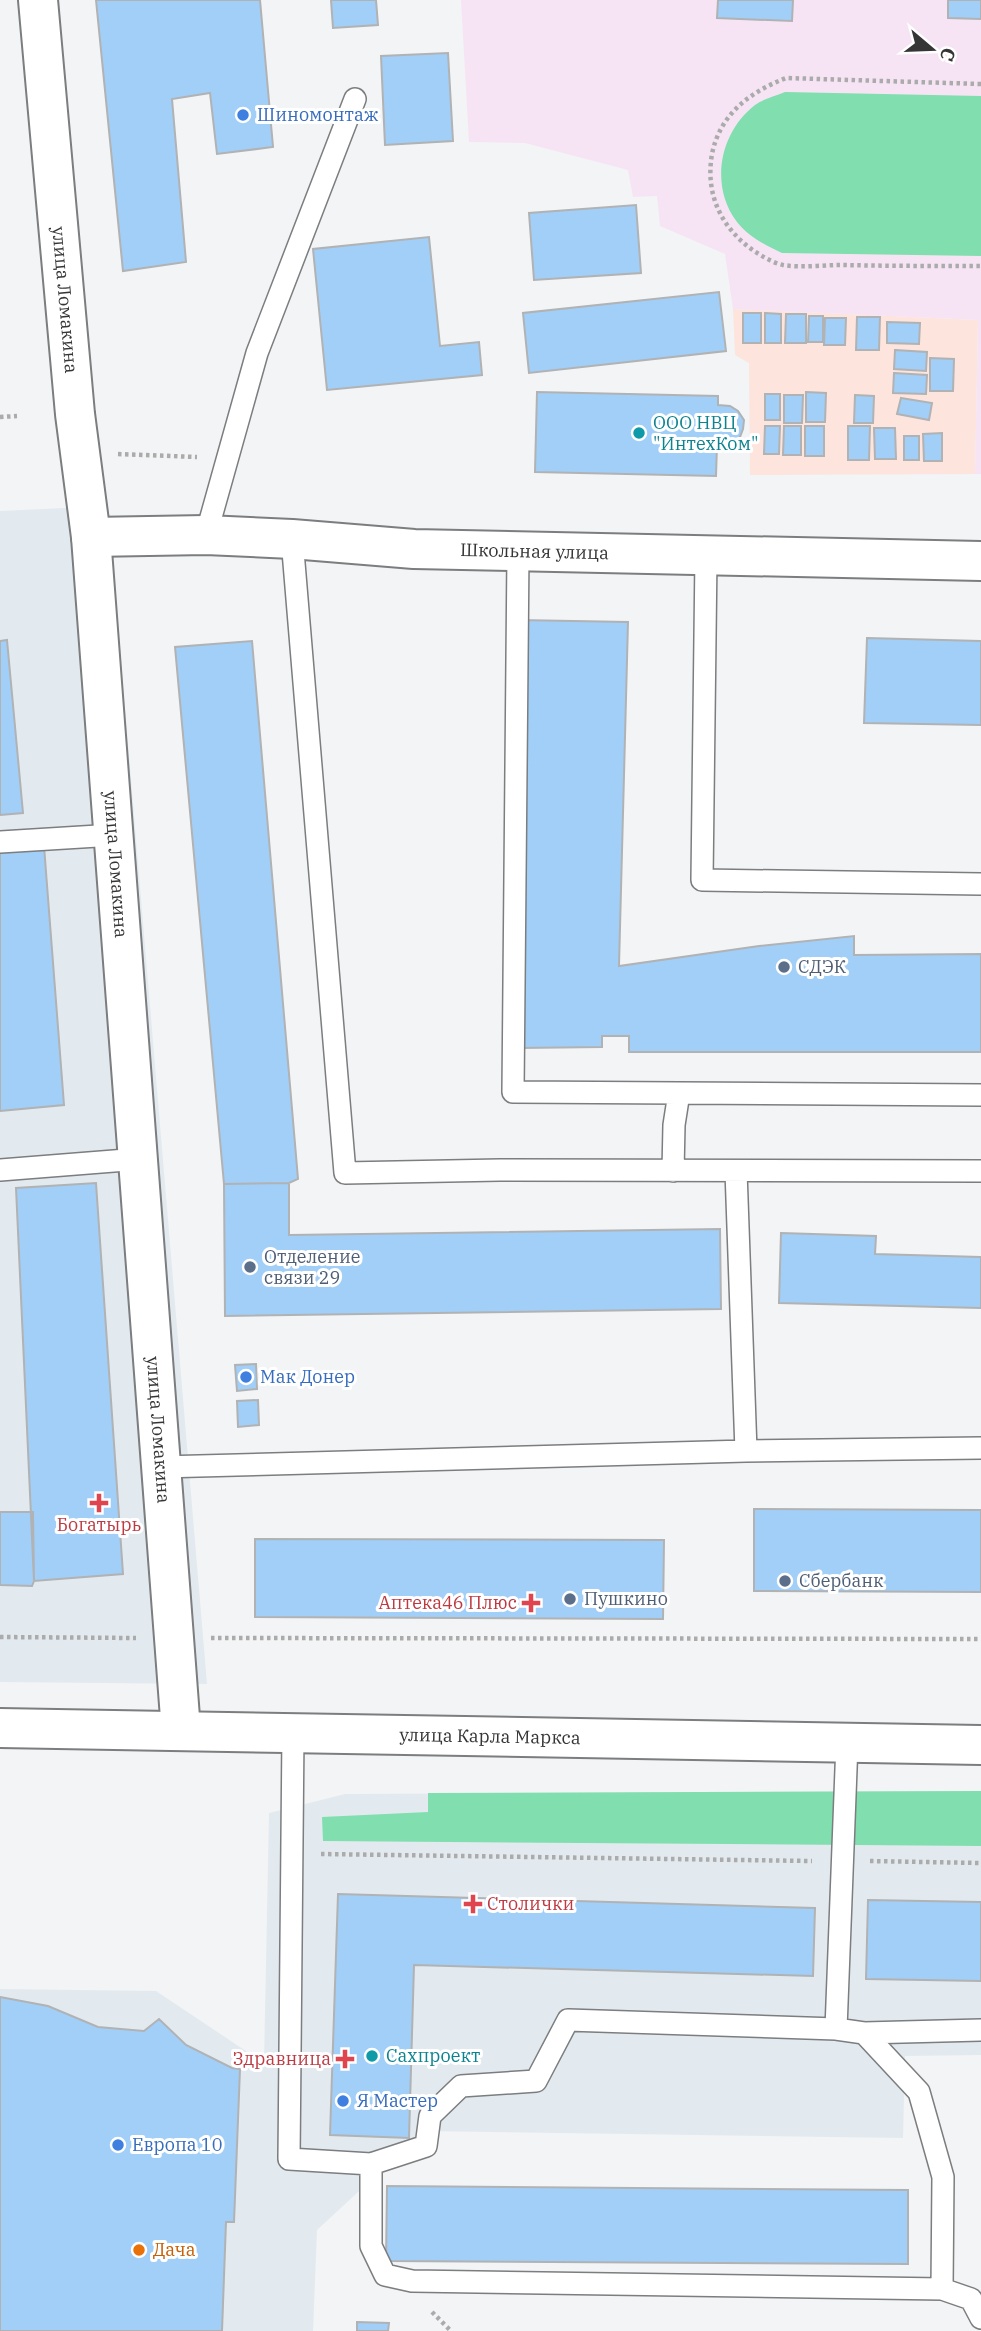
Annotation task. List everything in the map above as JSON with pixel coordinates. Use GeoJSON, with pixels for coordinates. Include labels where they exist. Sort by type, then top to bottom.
{"type":"FeatureCollection","features":[{"type":"Feature","properties":{"kind":"main road","name":"улица Ломакина"},"geometry":{"type":"LineString","coordinates":[[38,0],[75,414],[91,537],[181,1731]]}},
{"type":"Feature","properties":{"kind":"main road","name":"Школьная улица"},"geometry":{"type":"LineString","coordinates":[[91,537],[206,535],[414,549],[981,561]]}},
{"type":"Feature","properties":{"kind":"main road","name":"улица Карла Маркса"},"geometry":{"type":"LineString","coordinates":[[0,1728],[981,1745]]}},
{"type":"Feature","properties":{"kind":"lane"},"geometry":{"type":"LineString","coordinates":[[206,535],[257,353],[355,99]]}},
{"type":"Feature","properties":{"kind":"lane"},"geometry":{"type":"LineString","coordinates":[[292,539],[345,1173],[981,1171]]}},
{"type":"Feature","properties":{"kind":"lane"},"geometry":{"type":"LineString","coordinates":[[518,552],[513,1092],[981,1095]]}},
{"type":"Feature","properties":{"kind":"lane"},"geometry":{"type":"LineString","coordinates":[[706,556],[702,880],[981,884]]}},
{"type":"Feature","properties":{"kind":"lane"},"geometry":{"type":"LineString","coordinates":[[0,842],[114,835]]}},
{"type":"Feature","properties":{"kind":"lane"},"geometry":{"type":"LineString","coordinates":[[673,1171],[674,1125],[679,1093]]}},
{"type":"Feature","properties":{"kind":"lane"},"geometry":{"type":"LineString","coordinates":[[0,1170],[139,1159]]}},
{"type":"Feature","properties":{"kind":"lane"},"geometry":{"type":"LineString","coordinates":[[736,1171],[746,1451]]}},
{"type":"Feature","properties":{"kind":"lane"},"geometry":{"type":"LineString","coordinates":[[161,1467],[746,1451],[981,1448]]}},
{"type":"Feature","properties":{"kind":"lane"},"geometry":{"type":"LineString","coordinates":[[293,1733],[289,2159],[370,2164],[426,2146],[430,2116],[461,2086],[536,2081],[568,2020],[836,2029],[864,2033],[981,2031]]}},
{"type":"Feature","properties":{"kind":"lane"},"geometry":{"type":"LineString","coordinates":[[836,2029],[847,1743]]}},
{"type":"Feature","properties":{"kind":"lane"},"geometry":{"type":"LineString","coordinates":[[864,2033],[919,2092],[943,2177],[942,2288]]}},
{"type":"Feature","properties":{"kind":"lane"},"geometry":{"type":"LineString","coordinates":[[370,2164],[371,2246],[384,2275],[412,2281],[942,2288],[971,2299],[981,2318]]}},
{"type":"Feature","properties":{"kind":"path"},"geometry":{"type":"LineString","coordinates":[[981,84],[786,78],[764,86],[745,99],[726,119],[714,144],[709,173],[713,199],[726,225],[746,245],[781,265],[981,267]]}},
{"type":"Feature","properties":{"kind":"path"},"geometry":{"type":"LineString","coordinates":[[0,417],[17,416]]}},
{"type":"Feature","properties":{"kind":"path"},"geometry":{"type":"LineString","coordinates":[[116,443],[117,454],[205,457]]}},
{"type":"Feature","properties":{"kind":"path"},"geometry":{"type":"LineString","coordinates":[[0,1637],[981,1639]]}},
{"type":"Feature","properties":{"kind":"path"},"geometry":{"type":"LineString","coordinates":[[320,1854],[981,1863]]}},
{"type":"Feature","properties":{"kind":"shaded area"},"geometry":{"type":"Polygon","coordinates":[[[461,0],[981,0],[981,474],[975,474],[978,320],[733,309],[725,254],[660,226],[657,196],[633,197],[628,170],[525,143],[469,142],[461,0]]]}},
{"type":"Feature","properties":{"kind":"shaded area"},"geometry":{"type":"Polygon","coordinates":[[[733,309],[978,320],[975,474],[750,475],[749,363],[735,355],[733,309]]]}},
{"type":"Feature","properties":{"kind":"shaded area"},"geometry":{"type":"Polygon","coordinates":[[[108,506],[207,1684],[0,1682],[0,511],[108,506]]]}},
{"type":"Feature","properties":{"kind":"shaded area"},"geometry":{"type":"Polygon","coordinates":[[[981,1791],[981,2055],[905,2056],[903,2138],[424,2131],[317,2230],[313,2331],[0,2331],[0,1989],[156,1991],[264,2063],[269,1813],[345,1794],[981,1791]]]}},
{"type":"Feature","properties":{"kind":"green space"},"geometry":{"type":"Polygon","coordinates":[[[785,92],[981,96],[981,256],[782,253],[747,232],[728,207],[723,192],[722,160],[733,129],[743,116],[765,99],[785,92]]]}},
{"type":"Feature","properties":{"kind":"green space"},"geometry":{"type":"Polygon","coordinates":[[[981,1791],[981,1846],[323,1841],[322,1817],[428,1812],[428,1793],[981,1791]]]}},
{"type":"Feature","properties":{"kind":"building"},"geometry":{"type":"Polygon","coordinates":[[[96,0],[260,0],[273,147],[217,154],[210,93],[172,99],[186,262],[123,271],[96,0]]]}},
{"type":"Feature","properties":{"kind":"building"},"geometry":{"type":"Polygon","coordinates":[[[331,0],[376,0],[378,25],[333,28],[331,0]]]}},
{"type":"Feature","properties":{"kind":"building"},"geometry":{"type":"Polygon","coordinates":[[[718,0],[793,0],[792,21],[717,18],[718,0]]]}},
{"type":"Feature","properties":{"kind":"building"},"geometry":{"type":"Polygon","coordinates":[[[948,0],[981,0],[981,19],[948,18],[948,0]]]}},
{"type":"Feature","properties":{"kind":"building"},"geometry":{"type":"Polygon","coordinates":[[[448,53],[453,141],[385,145],[381,56],[448,53]]]}},
{"type":"Feature","properties":{"kind":"building"},"geometry":{"type":"Polygon","coordinates":[[[636,205],[641,273],[534,280],[529,213],[636,205]]]}},
{"type":"Feature","properties":{"kind":"building"},"geometry":{"type":"Polygon","coordinates":[[[429,237],[440,346],[479,342],[482,375],[327,390],[313,249],[429,237]]]}},
{"type":"Feature","properties":{"kind":"building"},"geometry":{"type":"Polygon","coordinates":[[[719,292],[726,351],[529,373],[523,313],[719,292]]]}},
{"type":"Feature","properties":{"kind":"building"},"geometry":{"type":"Polygon","coordinates":[[[743,313],[761,313],[761,343],[743,343],[743,313]]]}},
{"type":"Feature","properties":{"kind":"building"},"geometry":{"type":"Polygon","coordinates":[[[765,313],[781,314],[781,343],[765,343],[765,313]]]}},
{"type":"Feature","properties":{"kind":"building"},"geometry":{"type":"Polygon","coordinates":[[[786,314],[806,314],[806,343],[785,343],[786,314]]]}},
{"type":"Feature","properties":{"kind":"building"},"geometry":{"type":"Polygon","coordinates":[[[809,316],[823,316],[823,342],[808,342],[809,316]]]}},
{"type":"Feature","properties":{"kind":"building"},"geometry":{"type":"Polygon","coordinates":[[[857,317],[880,317],[879,350],[856,350],[857,317]]]}},
{"type":"Feature","properties":{"kind":"building"},"geometry":{"type":"Polygon","coordinates":[[[825,318],[846,318],[845,345],[824,345],[825,318]]]}},
{"type":"Feature","properties":{"kind":"building"},"geometry":{"type":"Polygon","coordinates":[[[887,322],[920,323],[919,344],[887,343],[887,322]]]}},
{"type":"Feature","properties":{"kind":"building"},"geometry":{"type":"Polygon","coordinates":[[[895,350],[927,352],[926,371],[894,369],[895,350]]]}},
{"type":"Feature","properties":{"kind":"building"},"geometry":{"type":"Polygon","coordinates":[[[930,358],[954,359],[953,391],[930,391],[930,358]]]}},
{"type":"Feature","properties":{"kind":"building"},"geometry":{"type":"Polygon","coordinates":[[[894,373],[927,375],[926,394],[893,393],[894,373]]]}},
{"type":"Feature","properties":{"kind":"building","name":"ООО НВЦ \"ИнтехКом\""},"geometry":{"type":"Polygon","coordinates":[[[537,392],[718,396],[718,405],[730,406],[738,411],[744,420],[743,429],[734,444],[717,445],[716,476],[535,472],[537,392]]]}},
{"type":"Feature","properties":{"kind":"building"},"geometry":{"type":"Polygon","coordinates":[[[806,392],[826,393],[825,422],[806,422],[806,392]]]}},
{"type":"Feature","properties":{"kind":"building"},"geometry":{"type":"Polygon","coordinates":[[[765,394],[780,394],[780,420],[765,420],[765,394]]]}},
{"type":"Feature","properties":{"kind":"building"},"geometry":{"type":"Polygon","coordinates":[[[784,395],[803,395],[802,423],[784,423],[784,395]]]}},
{"type":"Feature","properties":{"kind":"building"},"geometry":{"type":"Polygon","coordinates":[[[855,395],[874,396],[873,423],[854,423],[855,395]]]}},
{"type":"Feature","properties":{"kind":"building"},"geometry":{"type":"Polygon","coordinates":[[[901,398],[932,403],[929,420],[897,414],[901,398]]]}},
{"type":"Feature","properties":{"kind":"building"},"geometry":{"type":"Polygon","coordinates":[[[765,426],[780,426],[779,454],[764,454],[765,426]]]}},
{"type":"Feature","properties":{"kind":"building"},"geometry":{"type":"Polygon","coordinates":[[[784,426],[801,426],[801,455],[783,455],[784,426]]]}},
{"type":"Feature","properties":{"kind":"building"},"geometry":{"type":"Polygon","coordinates":[[[805,426],[824,426],[824,456],[805,456],[805,426]]]}},
{"type":"Feature","properties":{"kind":"building"},"geometry":{"type":"Polygon","coordinates":[[[848,426],[870,426],[869,460],[848,460],[848,426]]]}},
{"type":"Feature","properties":{"kind":"building"},"geometry":{"type":"Polygon","coordinates":[[[874,428],[895,428],[896,459],[875,459],[874,428]]]}},
{"type":"Feature","properties":{"kind":"building"},"geometry":{"type":"Polygon","coordinates":[[[942,433],[942,461],[924,461],[923,434],[942,433]]]}},
{"type":"Feature","properties":{"kind":"building"},"geometry":{"type":"Polygon","coordinates":[[[904,436],[919,436],[919,460],[904,460],[904,436]]]}},
{"type":"Feature","properties":{"kind":"building"},"geometry":{"type":"Polygon","coordinates":[[[518,620],[628,622],[619,966],[759,946],[854,936],[854,955],[981,954],[981,1052],[629,1052],[629,1036],[602,1036],[602,1047],[520,1048],[518,620]]]}},
{"type":"Feature","properties":{"kind":"building"},"geometry":{"type":"Polygon","coordinates":[[[867,638],[981,641],[981,725],[864,723],[867,638]]]}},
{"type":"Feature","properties":{"kind":"building"},"geometry":{"type":"Polygon","coordinates":[[[7,640],[23,813],[0,815],[0,641],[7,640]]]}},
{"type":"Feature","properties":{"kind":"building"},"geometry":{"type":"Polygon","coordinates":[[[252,641],[298,1179],[289,1183],[224,1184],[175,647],[252,641]]]}},
{"type":"Feature","properties":{"kind":"building"},"geometry":{"type":"Polygon","coordinates":[[[44,846],[64,1105],[0,1111],[0,849],[44,846]]]}},
{"type":"Feature","properties":{"kind":"building"},"geometry":{"type":"Polygon","coordinates":[[[96,1183],[123,1574],[34,1581],[16,1188],[96,1183]]]}},
{"type":"Feature","properties":{"kind":"building"},"geometry":{"type":"Polygon","coordinates":[[[289,1183],[289,1235],[720,1229],[721,1309],[225,1316],[224,1184],[289,1183]]]}},
{"type":"Feature","properties":{"kind":"building"},"geometry":{"type":"Polygon","coordinates":[[[781,1233],[876,1236],[875,1254],[981,1257],[981,1308],[779,1303],[781,1233]]]}},
{"type":"Feature","properties":{"kind":"building","name":"Мак Донер"},"geometry":{"type":"Polygon","coordinates":[[[256,1364],[257,1389],[237,1391],[235,1365],[256,1364]]]}},
{"type":"Feature","properties":{"kind":"building"},"geometry":{"type":"Polygon","coordinates":[[[258,1400],[259,1425],[238,1427],[237,1401],[258,1400]]]}},
{"type":"Feature","properties":{"kind":"building"},"geometry":{"type":"Polygon","coordinates":[[[754,1509],[981,1510],[981,1592],[754,1591],[754,1509]]]}},
{"type":"Feature","properties":{"kind":"building"},"geometry":{"type":"Polygon","coordinates":[[[0,1512],[33,1512],[32,1586],[0,1585],[0,1512]]]}},
{"type":"Feature","properties":{"kind":"building"},"geometry":{"type":"Polygon","coordinates":[[[255,1539],[664,1540],[663,1619],[255,1617],[255,1539]]]}},
{"type":"Feature","properties":{"kind":"building","name":"Сахпроект"},"geometry":{"type":"Polygon","coordinates":[[[338,1894],[815,1908],[813,1976],[414,1965],[409,2138],[330,2135],[338,1894]]]}},
{"type":"Feature","properties":{"kind":"building"},"geometry":{"type":"Polygon","coordinates":[[[868,1900],[981,1902],[981,1981],[866,1979],[868,1900]]]}},
{"type":"Feature","properties":{"kind":"building","name":"Европа 10"},"geometry":{"type":"Polygon","coordinates":[[[0,1997],[48,2006],[98,2027],[144,2031],[159,2019],[186,2045],[232,2068],[240,2069],[234,2222],[226,2222],[222,2331],[0,2331],[0,1997]]]}},
{"type":"Feature","properties":{"kind":"building"},"geometry":{"type":"Polygon","coordinates":[[[387,2186],[908,2190],[908,2264],[386,2261],[387,2186]]]}},
{"type":"Feature","properties":{"kind":"building"},"geometry":{"type":"Polygon","coordinates":[[[357,2322],[389,2323],[388,2331],[357,2331],[357,2322]]]}},
{"type":"Feature","properties":{"kind":"place","name":"Шиномонтаж"},"geometry":{"type":"Point","coordinates":[243,115]}},
{"type":"Feature","properties":{"kind":"place","name":"ООО НВЦ \"ИнтехКом\""},"geometry":{"type":"Point","coordinates":[639,433]}},
{"type":"Feature","properties":{"kind":"place","name":"СДЭК"},"geometry":{"type":"Point","coordinates":[784,967]}},
{"type":"Feature","properties":{"kind":"place","name":"Отделение связи 29"},"geometry":{"type":"Point","coordinates":[250,1267]}},
{"type":"Feature","properties":{"kind":"place","name":"Мак Донер"},"geometry":{"type":"Point","coordinates":[246,1377]}},
{"type":"Feature","properties":{"kind":"place","name":"Богатырь"},"geometry":{"type":"Point","coordinates":[99,1503]}},
{"type":"Feature","properties":{"kind":"place","name":"Сбербанк"},"geometry":{"type":"Point","coordinates":[785,1581]}},
{"type":"Feature","properties":{"kind":"place","name":"Пушкино"},"geometry":{"type":"Point","coordinates":[570,1599]}},
{"type":"Feature","properties":{"kind":"place","name":"Аптека46 Плюс"},"geometry":{"type":"Point","coordinates":[531,1603]}},
{"type":"Feature","properties":{"kind":"place","name":"Столички"},"geometry":{"type":"Point","coordinates":[473,1904]}},
{"type":"Feature","properties":{"kind":"place","name":"Сахпроект"},"geometry":{"type":"Point","coordinates":[372,2056]}},
{"type":"Feature","properties":{"kind":"place","name":"Здравница"},"geometry":{"type":"Point","coordinates":[345,2059]}},
{"type":"Feature","properties":{"kind":"place","name":"Я Мастер"},"geometry":{"type":"Point","coordinates":[343,2101]}},
{"type":"Feature","properties":{"kind":"place","name":"Европа 10"},"geometry":{"type":"Point","coordinates":[118,2145]}},
{"type":"Feature","properties":{"kind":"place","name":"Дача"},"geometry":{"type":"Point","coordinates":[139,2250]}}]}
